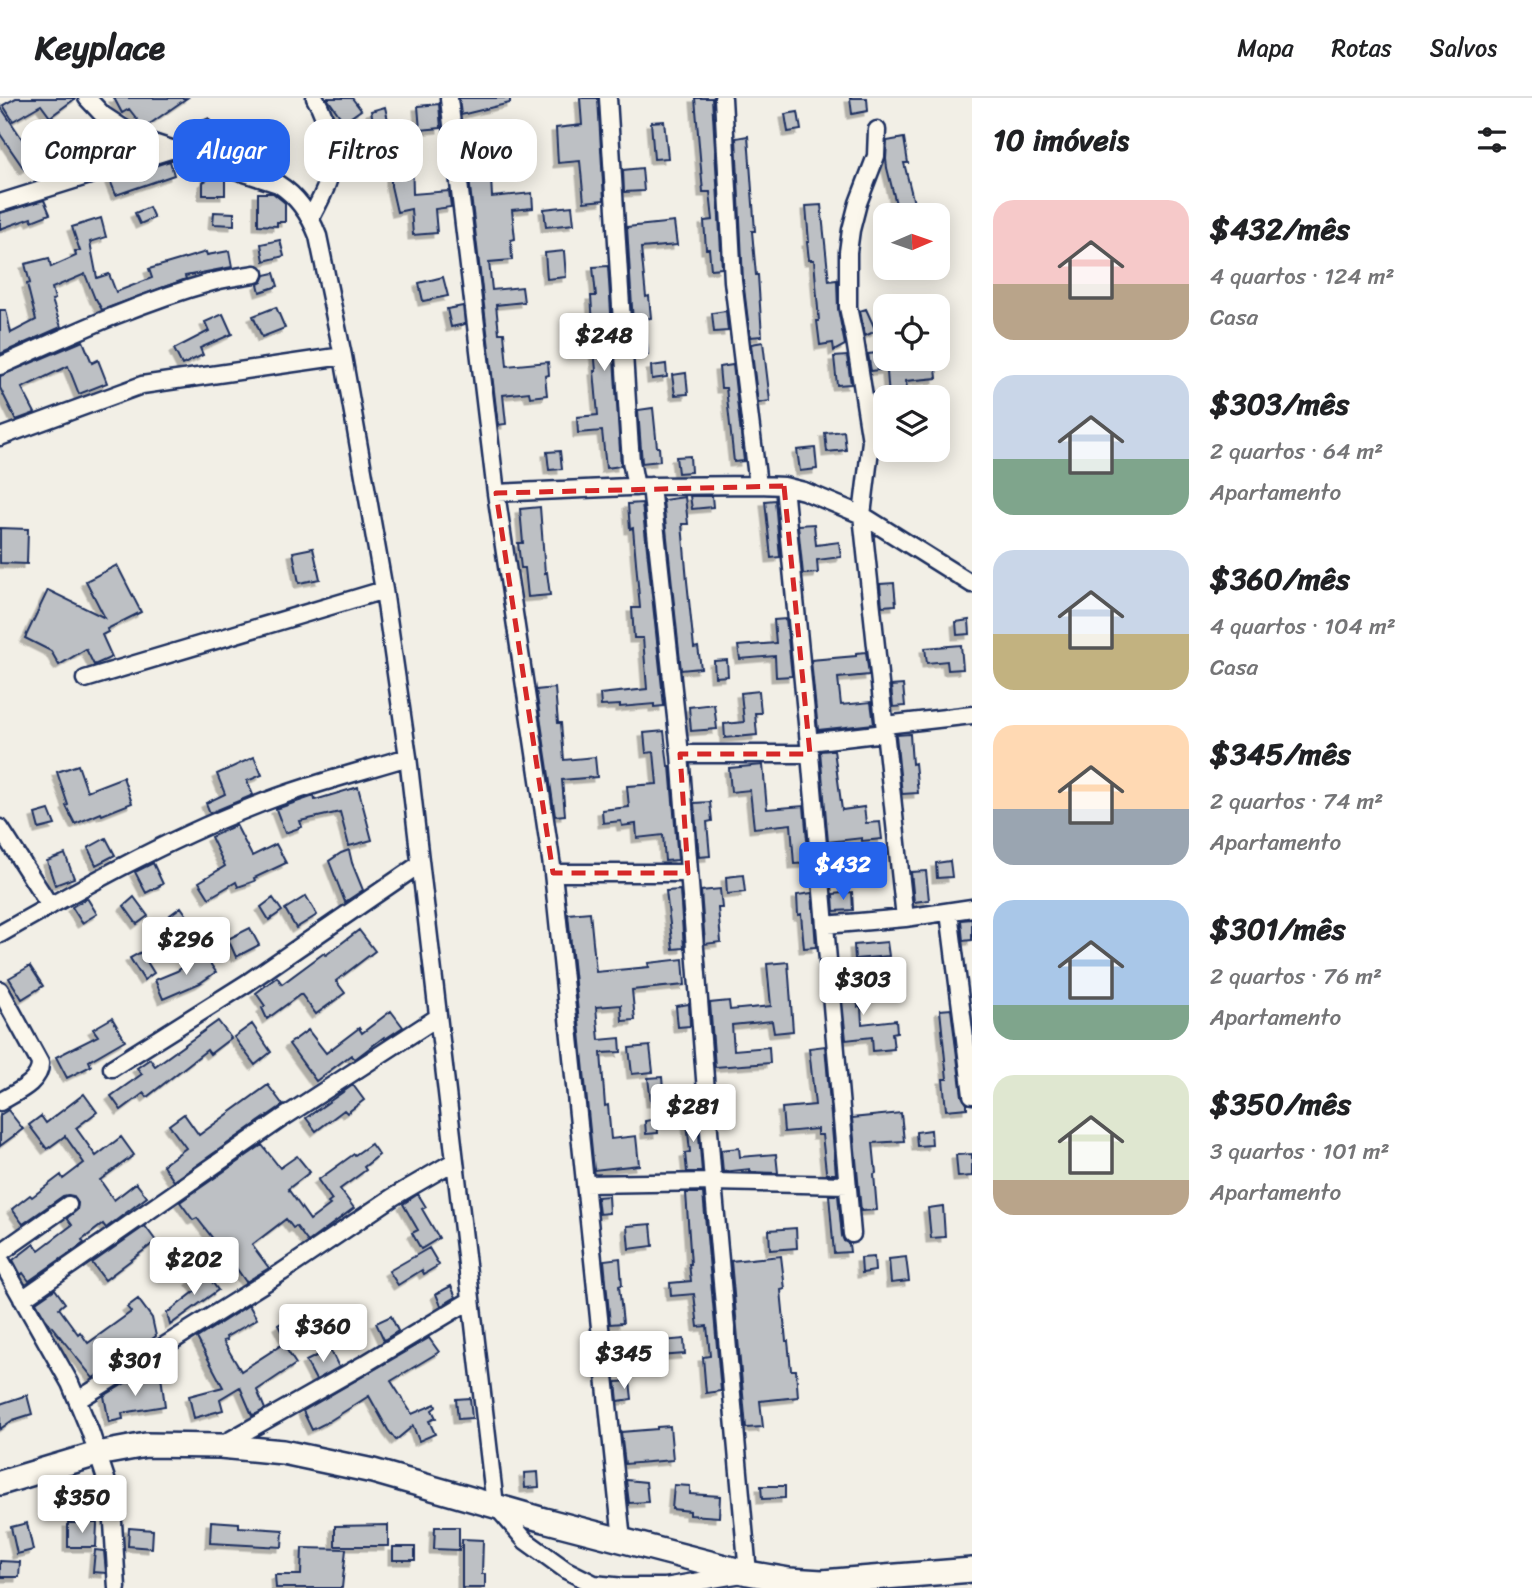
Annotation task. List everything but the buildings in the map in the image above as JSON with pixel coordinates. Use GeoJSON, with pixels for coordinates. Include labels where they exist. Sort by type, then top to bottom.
{"type":"FeatureCollection","features":[{"type":"Feature","properties":{"kind":"main road"},"geometry":{"type":"LineString","coordinates":[[0,1483],[97,1454],[146,1445],[220,1446],[283,1452],[360,1468],[544,1520],[748,1573],[803,1584],[972,1570]]}},
{"type":"Feature","properties":{"kind":"street"},"geometry":{"type":"LineString","coordinates":[[87,98],[103,115],[138,138],[173,149]]}},
{"type":"Feature","properties":{"kind":"street"},"geometry":{"type":"LineString","coordinates":[[311,218],[329,178],[330,146],[321,107],[316,98]]}},
{"type":"Feature","properties":{"kind":"street"},"geometry":{"type":"LineString","coordinates":[[272,182],[290,192],[311,218],[318,236],[344,356],[384,590],[408,757],[495,1505],[526,1541],[566,1570],[594,1586],[666,1587],[748,1573],[713,1182],[680,754],[643,486],[631,461],[608,98]]}},
{"type":"Feature","properties":{"kind":"street"},"geometry":{"type":"LineString","coordinates":[[723,98],[733,281],[758,485]]}},
{"type":"Feature","properties":{"kind":"street"},"geometry":{"type":"LineString","coordinates":[[449,99],[496,493],[553,873],[622,1540]]}},
{"type":"Feature","properties":{"kind":"street"},"geometry":{"type":"LineString","coordinates":[[877,130],[876,156],[851,230],[848,252],[848,307],[872,441],[862,514],[905,918]]}},
{"type":"Feature","properties":{"kind":"street"},"geometry":{"type":"LineString","coordinates":[[0,202],[173,149]]}},
{"type":"Feature","properties":{"kind":"street"},"geometry":{"type":"LineString","coordinates":[[0,366],[87,327],[158,300],[214,281],[255,274]]}},
{"type":"Feature","properties":{"kind":"street"},"geometry":{"type":"LineString","coordinates":[[0,438],[142,385],[344,356]]}},
{"type":"Feature","properties":{"kind":"street"},"geometry":{"type":"LineString","coordinates":[[496,493],[643,486],[784,486],[862,514],[972,584]]}},
{"type":"Feature","properties":{"kind":"street"},"geometry":{"type":"LineString","coordinates":[[784,486],[810,748],[852,1234]]}},
{"type":"Feature","properties":{"kind":"street"},"geometry":{"type":"LineString","coordinates":[[85,678],[384,590]]}},
{"type":"Feature","properties":{"kind":"street"},"geometry":{"type":"LineString","coordinates":[[680,754],[810,748],[885,729],[972,715]]}},
{"type":"Feature","properties":{"kind":"street"},"geometry":{"type":"LineString","coordinates":[[0,934],[94,881],[250,807],[408,757]]}},
{"type":"Feature","properties":{"kind":"street"},"geometry":{"type":"LineString","coordinates":[[0,828],[50,906]]}},
{"type":"Feature","properties":{"kind":"street"},"geometry":{"type":"LineString","coordinates":[[112,1068],[247,983],[420,863]]}},
{"type":"Feature","properties":{"kind":"street"},"geometry":{"type":"LineString","coordinates":[[553,873],[688,873]]}},
{"type":"Feature","properties":{"kind":"street"},"geometry":{"type":"LineString","coordinates":[[825,925],[905,918],[972,908]]}},
{"type":"Feature","properties":{"kind":"street"},"geometry":{"type":"LineString","coordinates":[[949,912],[972,1095]]}},
{"type":"Feature","properties":{"kind":"street"},"geometry":{"type":"LineString","coordinates":[[0,990],[40,1063],[40,1070],[34,1080],[0,1102]]}},
{"type":"Feature","properties":{"kind":"street"},"geometry":{"type":"LineString","coordinates":[[22,1299],[282,1119],[438,1017]]}},
{"type":"Feature","properties":{"kind":"street"},"geometry":{"type":"LineString","coordinates":[[78,1400],[261,1286],[393,1197],[455,1161]]}},
{"type":"Feature","properties":{"kind":"street"},"geometry":{"type":"LineString","coordinates":[[585,1184],[713,1182],[848,1185]]}},
{"type":"Feature","properties":{"kind":"street"},"geometry":{"type":"LineString","coordinates":[[0,1253],[68,1205]]}},
{"type":"Feature","properties":{"kind":"street"},"geometry":{"type":"LineString","coordinates":[[0,1259],[78,1400],[112,1506],[117,1588]]}},
{"type":"Feature","properties":{"kind":"street"},"geometry":{"type":"LineString","coordinates":[[220,1446],[471,1300]]}},
{"type":"Feature","properties":{"kind":"highlighted area"},"geometry":{"type":"Polygon","coordinates":[[[784,486],[810,754],[680,754],[688,873],[553,873],[496,493],[784,486]]]}}]}
